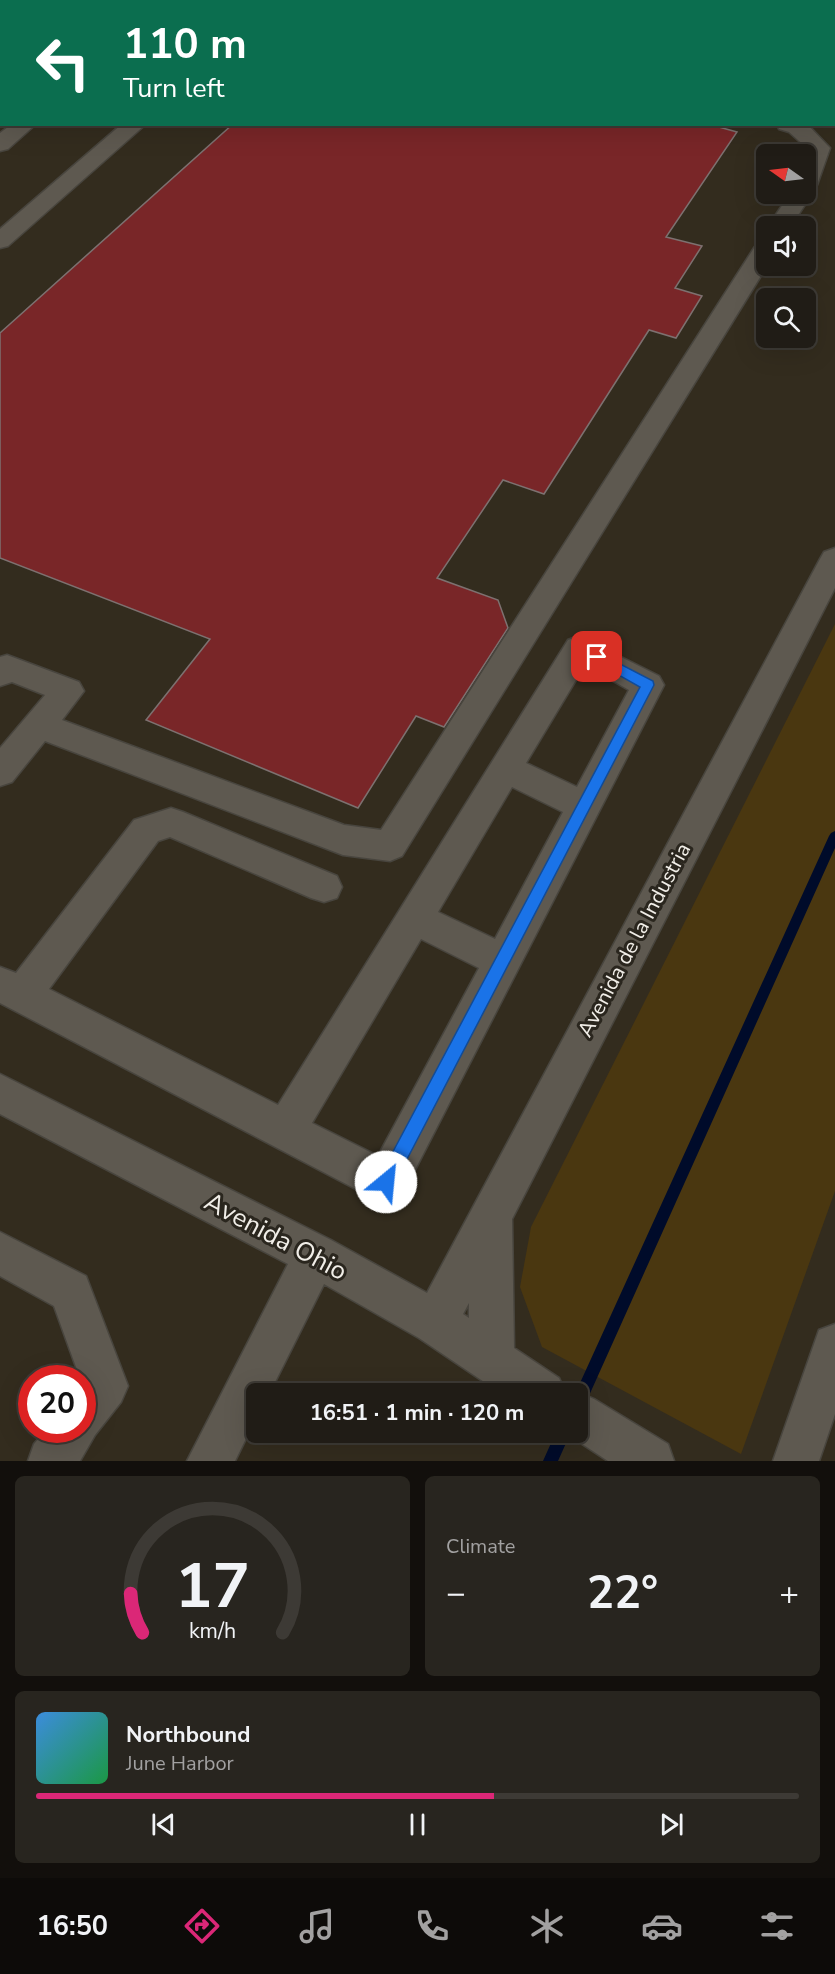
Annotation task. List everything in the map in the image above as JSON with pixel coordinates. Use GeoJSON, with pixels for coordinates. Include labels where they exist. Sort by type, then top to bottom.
{"type":"FeatureCollection","features":[{"type":"Feature","properties":{"kind":"street"},"geometry":{"type":"LineString","coordinates":[[0,144],[23,126]]}},
{"type":"Feature","properties":{"kind":"street"},"geometry":{"type":"LineString","coordinates":[[0,240],[134,126]]}},
{"type":"Feature","properties":{"kind":"street"},"geometry":{"type":"LineString","coordinates":[[794,126],[815,144]]}},
{"type":"Feature","properties":{"kind":"street"},"geometry":{"type":"LineString","coordinates":[[39,725],[343,840],[390,846],[756,264]]}},
{"type":"Feature","properties":{"kind":"street","name":"Avenida de la Industria"},"geometry":{"type":"LineString","coordinates":[[435,1322],[835,559]]}},
{"type":"Feature","properties":{"kind":"street"},"geometry":{"type":"LineString","coordinates":[[285,1130],[579,648],[648,685],[386,1182],[11,989],[146,830],[171,822],[324,887]]}},
{"type":"Feature","properties":{"kind":"street"},"geometry":{"type":"LineString","coordinates":[[0,674],[7,667],[68,691],[0,772]]}},
{"type":"Feature","properties":{"kind":"street"},"geometry":{"type":"LineString","coordinates":[[506,769],[584,806]]}},
{"type":"Feature","properties":{"kind":"street"},"geometry":{"type":"LineString","coordinates":[[414,918],[503,961]]}},
{"type":"Feature","properties":{"kind":"street","name":"Avenida Ohio"},"geometry":{"type":"LineString","coordinates":[[0,1093],[316,1255],[435,1322],[520,1379]]}},
{"type":"Feature","properties":{"kind":"street"},"geometry":{"type":"LineString","coordinates":[[496,1202],[489,1241],[520,1379]]}},
{"type":"Feature","properties":{"kind":"street"},"geometry":{"type":"LineString","coordinates":[[0,1253],[71,1291],[105,1386],[96,1398]]}},
{"type":"Feature","properties":{"kind":"street"},"geometry":{"type":"LineString","coordinates":[[210,1461],[316,1255]]}},
{"type":"Feature","properties":{"kind":"street"},"geometry":{"type":"LineString","coordinates":[[796,1461],[835,1346]]}},
{"type":"Feature","properties":{"kind":"street"},"geometry":{"type":"LineString","coordinates":[[588,1422],[651,1461]]}},
{"type":"Feature","properties":{"kind":"street"},"geometry":{"type":"LineString","coordinates":[[51,1461],[64,1443]]}},
{"type":"Feature","properties":{"kind":"shaded area"},"geometry":{"type":"Polygon","coordinates":[[[0,126],[835,126],[835,1461],[0,1461],[0,126]]]}},
{"type":"Feature","properties":{"kind":"shaded area"},"geometry":{"type":"Polygon","coordinates":[[[835,624],[835,1191],[741,1454],[542,1347],[520,1287],[531,1227],[835,624]]]}},
{"type":"Feature","properties":{"kind":"building"},"geometry":{"type":"Polygon","coordinates":[[[231,126],[715,126],[737,132],[666,237],[702,246],[675,288],[702,296],[676,338],[649,330],[544,494],[503,480],[437,578],[498,600],[508,628],[444,727],[416,716],[358,808],[146,720],[210,639],[0,558],[0,333],[231,126]]]}},
{"type":"Feature","properties":{"kind":"waterway"},"geometry":{"type":"LineString","coordinates":[[588,1383],[835,836]]}},
{"type":"Feature","properties":{"kind":"waterway"},"geometry":{"type":"LineString","coordinates":[[550,1461],[559,1443]]}},
{"type":"Feature","properties":{"kind":"route"},"geometry":{"type":"LineString","coordinates":[[386,1182],[648,685],[597,657]]}}]}
